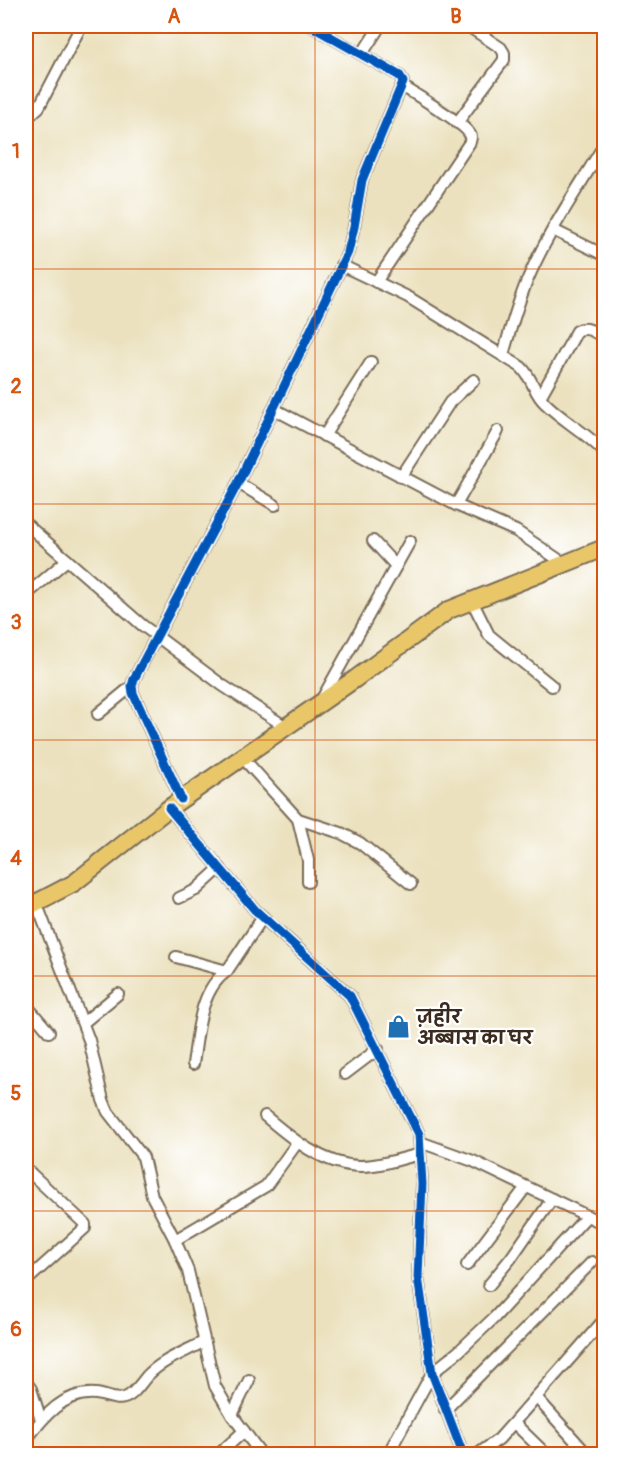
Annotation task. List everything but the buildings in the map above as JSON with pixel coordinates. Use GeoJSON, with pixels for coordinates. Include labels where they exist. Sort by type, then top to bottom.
{"type":"FeatureCollection","features":[{"type":"Feature","properties":{"kind":"main road"},"geometry":{"type":"LineString","coordinates":[[31,905],[74,883],[175,803],[319,704],[448,610],[604,548]]}},
{"type":"Feature","properties":{"kind":"street"},"geometry":{"type":"LineString","coordinates":[[26,119],[39,107],[81,26]]}},
{"type":"Feature","properties":{"kind":"street"},"geometry":{"type":"LineString","coordinates":[[98,714],[132,686],[274,409],[352,240],[362,180],[402,86],[403,79],[400,76],[311,26]]}},
{"type":"Feature","properties":{"kind":"street"},"geometry":{"type":"LineString","coordinates":[[362,54],[380,26]]}},
{"type":"Feature","properties":{"kind":"street"},"geometry":{"type":"LineString","coordinates":[[457,123],[504,60],[501,48],[468,26]]}},
{"type":"Feature","properties":{"kind":"street"},"geometry":{"type":"LineString","coordinates":[[376,282],[470,142],[471,136],[457,123],[402,86]]}},
{"type":"Feature","properties":{"kind":"street"},"geometry":{"type":"LineString","coordinates":[[503,355],[527,280],[553,230],[604,145]]}},
{"type":"Feature","properties":{"kind":"street"},"geometry":{"type":"LineString","coordinates":[[553,230],[604,255]]}},
{"type":"Feature","properties":{"kind":"street"},"geometry":{"type":"LineString","coordinates":[[341,265],[408,297],[525,370],[546,404],[586,434],[604,452]]}},
{"type":"Feature","properties":{"kind":"street"},"geometry":{"type":"LineString","coordinates":[[540,397],[577,331],[582,328],[588,329],[604,338]]}},
{"type":"Feature","properties":{"kind":"street"},"geometry":{"type":"LineString","coordinates":[[324,436],[371,362]]}},
{"type":"Feature","properties":{"kind":"street"},"geometry":{"type":"LineString","coordinates":[[401,477],[450,402],[474,380]]}},
{"type":"Feature","properties":{"kind":"street"},"geometry":{"type":"LineString","coordinates":[[274,409],[456,505],[516,531],[565,564]]}},
{"type":"Feature","properties":{"kind":"street"},"geometry":{"type":"LineString","coordinates":[[456,505],[498,431]]}},
{"type":"Feature","properties":{"kind":"street"},"geometry":{"type":"LineString","coordinates":[[238,483],[275,504]]}},
{"type":"Feature","properties":{"kind":"street"},"geometry":{"type":"LineString","coordinates":[[26,524],[156,636],[222,685],[286,727]]}},
{"type":"Feature","properties":{"kind":"street"},"geometry":{"type":"LineString","coordinates":[[373,541],[396,566]]}},
{"type":"Feature","properties":{"kind":"street"},"geometry":{"type":"LineString","coordinates":[[319,704],[410,541]]}},
{"type":"Feature","properties":{"kind":"street"},"geometry":{"type":"LineString","coordinates":[[26,595],[67,560]]}},
{"type":"Feature","properties":{"kind":"street"},"geometry":{"type":"LineString","coordinates":[[472,601],[489,635],[552,686]]}},
{"type":"Feature","properties":{"kind":"street"},"geometry":{"type":"LineString","coordinates":[[132,686],[175,803],[220,868],[255,910],[350,996],[419,1134],[422,1184],[418,1277],[432,1373],[463,1455]]}},
{"type":"Feature","properties":{"kind":"street"},"geometry":{"type":"LineString","coordinates":[[242,757],[298,819],[308,860],[308,882]]}},
{"type":"Feature","properties":{"kind":"street"},"geometry":{"type":"LineString","coordinates":[[298,819],[340,833],[360,843],[411,885]]}},
{"type":"Feature","properties":{"kind":"street"},"geometry":{"type":"LineString","coordinates":[[179,898],[196,890],[220,868]]}},
{"type":"Feature","properties":{"kind":"street"},"geometry":{"type":"LineString","coordinates":[[31,905],[83,1023],[108,1112],[143,1157],[152,1196],[175,1240],[190,1278],[215,1386],[232,1415],[261,1455]]}},
{"type":"Feature","properties":{"kind":"street"},"geometry":{"type":"LineString","coordinates":[[193,1064],[199,1025],[210,989],[220,975],[227,971],[263,917]]}},
{"type":"Feature","properties":{"kind":"street"},"geometry":{"type":"LineString","coordinates":[[176,957],[227,971]]}},
{"type":"Feature","properties":{"kind":"street"},"geometry":{"type":"LineString","coordinates":[[83,1023],[118,994]]}},
{"type":"Feature","properties":{"kind":"street"},"geometry":{"type":"LineString","coordinates":[[26,1005],[49,1032]]}},
{"type":"Feature","properties":{"kind":"street"},"geometry":{"type":"LineString","coordinates":[[345,1074],[378,1049]]}},
{"type":"Feature","properties":{"kind":"street"},"geometry":{"type":"LineString","coordinates":[[265,1116],[297,1143],[346,1165],[381,1164],[420,1154]]}},
{"type":"Feature","properties":{"kind":"street"},"geometry":{"type":"LineString","coordinates":[[420,1142],[473,1161],[604,1224]]}},
{"type":"Feature","properties":{"kind":"street"},"geometry":{"type":"LineString","coordinates":[[175,1240],[266,1186],[297,1143]]}},
{"type":"Feature","properties":{"kind":"street"},"geometry":{"type":"LineString","coordinates":[[26,1169],[85,1224],[85,1228],[26,1281]]}},
{"type":"Feature","properties":{"kind":"street"},"geometry":{"type":"LineString","coordinates":[[467,1264],[526,1187]]}},
{"type":"Feature","properties":{"kind":"street"},"geometry":{"type":"LineString","coordinates":[[489,1285],[552,1199]]}},
{"type":"Feature","properties":{"kind":"street"},"geometry":{"type":"LineString","coordinates":[[388,1455],[432,1373],[495,1317],[587,1216]]}},
{"type":"Feature","properties":{"kind":"street"},"geometry":{"type":"LineString","coordinates":[[445,1410],[592,1262]]}},
{"type":"Feature","properties":{"kind":"street"},"geometry":{"type":"LineString","coordinates":[[478,1455],[514,1423],[604,1320]]}},
{"type":"Feature","properties":{"kind":"street"},"geometry":{"type":"LineString","coordinates":[[26,1440],[41,1420],[57,1405],[81,1395],[94,1394],[124,1398],[130,1395],[154,1369],[203,1342]]}},
{"type":"Feature","properties":{"kind":"street"},"geometry":{"type":"LineString","coordinates":[[232,1415],[249,1380]]}},
{"type":"Feature","properties":{"kind":"street"},"geometry":{"type":"LineString","coordinates":[[26,1382],[31,1389],[41,1420]]}},
{"type":"Feature","properties":{"kind":"street"},"geometry":{"type":"LineString","coordinates":[[536,1397],[587,1455]]}},
{"type":"Feature","properties":{"kind":"street"},"geometry":{"type":"LineString","coordinates":[[514,1423],[546,1455]]}},
{"type":"Feature","properties":{"kind":"street"},"geometry":{"type":"LineString","coordinates":[[219,1455],[244,1431]]}},
{"type":"Feature","properties":{"kind":"cycle path"},"geometry":{"type":"LineString","coordinates":[[181,799],[133,693],[134,679],[238,483],[348,252],[362,180],[403,82],[400,76],[311,26]]}},
{"type":"Feature","properties":{"kind":"cycle path"},"geometry":{"type":"LineString","coordinates":[[169,808],[255,910],[350,996],[419,1134],[422,1184],[418,1277],[432,1373],[463,1454]]}},
{"type":"Feature","properties":{"kind":"place","name":"ज़हीर अब्बास का घर"},"geometry":{"type":"Point","coordinates":[399,1027]}}]}
